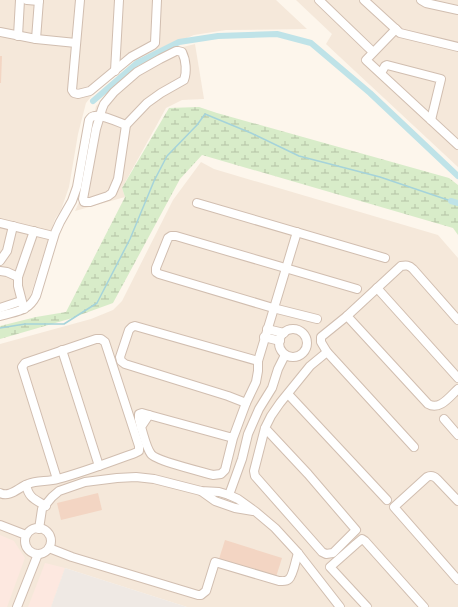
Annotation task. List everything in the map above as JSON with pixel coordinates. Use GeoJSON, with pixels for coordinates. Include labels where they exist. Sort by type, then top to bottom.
{"type":"FeatureCollection","features":[{"type":"Feature","properties":{"kind":"street"},"geometry":{"type":"LineString","coordinates":[[18,36],[20,0]]}},
{"type":"Feature","properties":{"kind":"street"},"geometry":{"type":"LineString","coordinates":[[27,0],[39,1],[36,39]]}},
{"type":"Feature","properties":{"kind":"street"},"geometry":{"type":"LineString","coordinates":[[80,0],[72,90],[74,93],[78,94],[90,91],[131,57],[144,49],[153,46],[155,42],[157,0]]}},
{"type":"Feature","properties":{"kind":"street"},"geometry":{"type":"LineString","coordinates":[[115,71],[119,0]]}},
{"type":"Feature","properties":{"kind":"street"},"geometry":{"type":"LineString","coordinates":[[319,0],[373,52]]}},
{"type":"Feature","properties":{"kind":"street"},"geometry":{"type":"LineString","coordinates":[[364,0],[400,33],[458,46]]}},
{"type":"Feature","properties":{"kind":"street"},"geometry":{"type":"LineString","coordinates":[[421,0],[426,3],[458,10]]}},
{"type":"Feature","properties":{"kind":"street"},"geometry":{"type":"LineString","coordinates":[[396,29],[366,60],[458,145]]}},
{"type":"Feature","properties":{"kind":"street"},"geometry":{"type":"LineString","coordinates":[[0,32],[36,39],[76,42]]}},
{"type":"Feature","properties":{"kind":"street"},"geometry":{"type":"LineString","coordinates":[[176,51],[182,52],[186,71],[184,80],[147,103],[126,125],[118,179],[112,193],[108,196],[90,202],[84,202],[83,199],[94,136],[104,104],[114,92],[137,72],[176,51]]}},
{"type":"Feature","properties":{"kind":"street"},"geometry":{"type":"LineString","coordinates":[[381,73],[385,66],[387,66],[441,79],[431,120]]}},
{"type":"Feature","properties":{"kind":"street"},"geometry":{"type":"LineString","coordinates":[[0,308],[31,304],[36,296],[60,222],[75,194],[89,120],[91,117],[100,116],[126,125]]}},
{"type":"Feature","properties":{"kind":"street"},"geometry":{"type":"LineString","coordinates":[[197,203],[385,258]]}},
{"type":"Feature","properties":{"kind":"street"},"geometry":{"type":"LineString","coordinates":[[0,223],[49,235]]}},
{"type":"Feature","properties":{"kind":"street"},"geometry":{"type":"LineString","coordinates":[[0,261],[7,251],[13,226]]}},
{"type":"Feature","properties":{"kind":"street"},"geometry":{"type":"LineString","coordinates":[[23,305],[18,286],[18,277],[34,231]]}},
{"type":"Feature","properties":{"kind":"street"},"geometry":{"type":"LineString","coordinates":[[233,438],[149,415],[141,427],[147,447],[153,456],[162,460],[216,475],[222,474],[225,470],[233,438],[246,403],[256,382],[258,361],[297,232]]}},
{"type":"Feature","properties":{"kind":"street"},"geometry":{"type":"LineString","coordinates":[[317,319],[273,308],[156,272],[156,268],[167,240],[172,236],[357,289]]}},
{"type":"Feature","properties":{"kind":"street"},"geometry":{"type":"LineString","coordinates":[[414,447],[327,352],[320,340],[321,337],[347,316],[401,266],[411,267],[458,320]]}},
{"type":"Feature","properties":{"kind":"street"},"geometry":{"type":"LineString","coordinates":[[0,271],[7,272],[18,277]]}},
{"type":"Feature","properties":{"kind":"street"},"geometry":{"type":"LineString","coordinates":[[377,288],[458,378]]}},
{"type":"Feature","properties":{"kind":"street"},"geometry":{"type":"LineString","coordinates":[[0,316],[23,305]]}},
{"type":"Feature","properties":{"kind":"street"},"geometry":{"type":"LineString","coordinates":[[347,316],[428,404],[438,406],[458,389]]}},
{"type":"Feature","properties":{"kind":"street"},"geometry":{"type":"LineString","coordinates":[[246,403],[124,364],[120,357],[129,330],[135,326],[258,361]]}},
{"type":"Feature","properties":{"kind":"street"},"geometry":{"type":"LineString","coordinates":[[266,333],[284,333],[292,330],[301,332],[307,343],[303,353],[293,357],[286,355],[280,349],[280,341],[284,333]]}},
{"type":"Feature","properties":{"kind":"street"},"geometry":{"type":"LineString","coordinates":[[266,333],[280,341]]}},
{"type":"Feature","properties":{"kind":"street"},"geometry":{"type":"LineString","coordinates":[[0,493],[4,495],[8,494],[26,484],[57,479],[99,466],[138,451],[139,446],[104,340],[96,339],[62,350],[25,363],[22,367],[57,479]]}},
{"type":"Feature","properties":{"kind":"street"},"geometry":{"type":"LineString","coordinates":[[62,350],[99,466]]}},
{"type":"Feature","properties":{"kind":"street"},"geometry":{"type":"LineString","coordinates":[[265,428],[308,474],[356,530],[333,553],[326,554],[322,552],[254,473],[254,467],[265,428],[271,416],[313,363],[327,352]]}},
{"type":"Feature","properties":{"kind":"street"},"geometry":{"type":"LineString","coordinates":[[303,353],[313,363]]}},
{"type":"Feature","properties":{"kind":"street"},"geometry":{"type":"LineString","coordinates":[[229,494],[242,459],[248,434],[259,409],[272,388],[278,369],[286,355]]}},
{"type":"Feature","properties":{"kind":"street"},"geometry":{"type":"LineString","coordinates":[[288,394],[387,500]]}},
{"type":"Feature","properties":{"kind":"street"},"geometry":{"type":"LineString","coordinates":[[444,419],[458,435]]}},
{"type":"Feature","properties":{"kind":"street"},"geometry":{"type":"LineString","coordinates":[[458,501],[438,479],[430,476],[412,490],[394,508],[458,580]]}},
{"type":"Feature","properties":{"kind":"street"},"geometry":{"type":"LineString","coordinates":[[42,530],[31,530],[26,535],[25,544],[30,552],[34,554],[46,551],[50,544],[50,539],[42,530],[42,509],[59,491],[85,482],[136,477],[154,479],[201,491],[229,494],[256,512],[275,528],[298,553],[340,607]]}},
{"type":"Feature","properties":{"kind":"street"},"geometry":{"type":"LineString","coordinates":[[26,484],[28,493],[46,506]]}},
{"type":"Feature","properties":{"kind":"street"},"geometry":{"type":"LineString","coordinates":[[201,491],[215,501],[235,508],[256,512]]}},
{"type":"Feature","properties":{"kind":"street"},"geometry":{"type":"LineString","coordinates":[[0,524],[26,535]]}},
{"type":"Feature","properties":{"kind":"street"},"geometry":{"type":"LineString","coordinates":[[350,537],[356,544]]}},
{"type":"Feature","properties":{"kind":"street"},"geometry":{"type":"LineString","coordinates":[[367,607],[330,567],[361,539],[365,541],[424,607]]}},
{"type":"Feature","properties":{"kind":"street"},"geometry":{"type":"LineString","coordinates":[[49,548],[72,557],[198,595],[201,595],[206,591],[215,562],[283,581],[289,579],[291,576],[298,553]]}},
{"type":"Feature","properties":{"kind":"street"},"geometry":{"type":"LineString","coordinates":[[333,553],[338,560]]}},
{"type":"Feature","properties":{"kind":"street"},"geometry":{"type":"LineString","coordinates":[[17,607],[38,554]]}},
{"type":"Feature","properties":{"kind":"shaded area"},"geometry":{"type":"Polygon","coordinates":[[[0,0],[276,0],[307,29],[226,30],[194,35],[134,60],[94,93],[86,103],[78,134],[69,187],[61,210],[55,219],[28,303],[0,312],[0,0]]]}},
{"type":"Feature","properties":{"kind":"shaded area"},"geometry":{"type":"Polygon","coordinates":[[[296,0],[458,0],[458,167],[326,44],[332,34],[296,0]]]}},
{"type":"Feature","properties":{"kind":"shaded area"},"geometry":{"type":"Polygon","coordinates":[[[195,44],[204,99],[182,100],[166,108],[122,188],[125,197],[75,211],[80,200],[89,139],[96,106],[135,70],[171,50],[195,44]]]}},
{"type":"Feature","properties":{"kind":"shaded area"},"geometry":{"type":"Polygon","coordinates":[[[201,162],[214,169],[438,235],[458,258],[458,607],[187,607],[65,568],[51,607],[0,607],[0,344],[91,319],[113,310],[122,301],[173,200],[201,162]]]}},
{"type":"Feature","properties":{"kind":"shaded area"},"geometry":{"type":"Polygon","coordinates":[[[0,535],[14,541],[25,558],[7,607],[0,607],[0,535]]]}},
{"type":"Feature","properties":{"kind":"shaded area"},"geometry":{"type":"Polygon","coordinates":[[[45,563],[65,568],[51,607],[28,607],[45,563]]]}},
{"type":"Feature","properties":{"kind":"shaded area"},"geometry":{"type":"Polygon","coordinates":[[[65,568],[187,607],[51,607],[65,568]]]}},
{"type":"Feature","properties":{"kind":"green space"},"geometry":{"type":"Polygon","coordinates":[[[199,107],[449,178],[458,185],[458,235],[453,228],[202,155],[180,179],[113,303],[69,319],[0,339],[0,326],[36,317],[66,312],[125,197],[122,188],[169,108],[199,107]]]}},
{"type":"Feature","properties":{"kind":"building"},"geometry":{"type":"Polygon","coordinates":[[[0,56],[2,56],[1,83],[0,83],[0,56]]]}},
{"type":"Feature","properties":{"kind":"building"},"geometry":{"type":"Polygon","coordinates":[[[98,493],[102,510],[61,520],[57,503],[98,493]]]}},
{"type":"Feature","properties":{"kind":"building"},"geometry":{"type":"Polygon","coordinates":[[[225,540],[282,558],[276,577],[219,559],[225,540]]]}},
{"type":"Feature","properties":{"kind":"waterway"},"geometry":{"type":"LineString","coordinates":[[93,101],[137,63],[179,42],[218,36],[277,34],[311,43],[370,93],[458,176]]}},
{"type":"Feature","properties":{"kind":"waterway"},"geometry":{"type":"LineString","coordinates":[[0,328],[25,324],[64,324],[97,303],[130,239],[154,181],[167,156],[197,125],[205,114],[251,133],[299,156],[380,177],[451,201]]}},
{"type":"Feature","properties":{"kind":"waterway"},"geometry":{"type":"LineString","coordinates":[[451,201],[458,203]]}}]}
